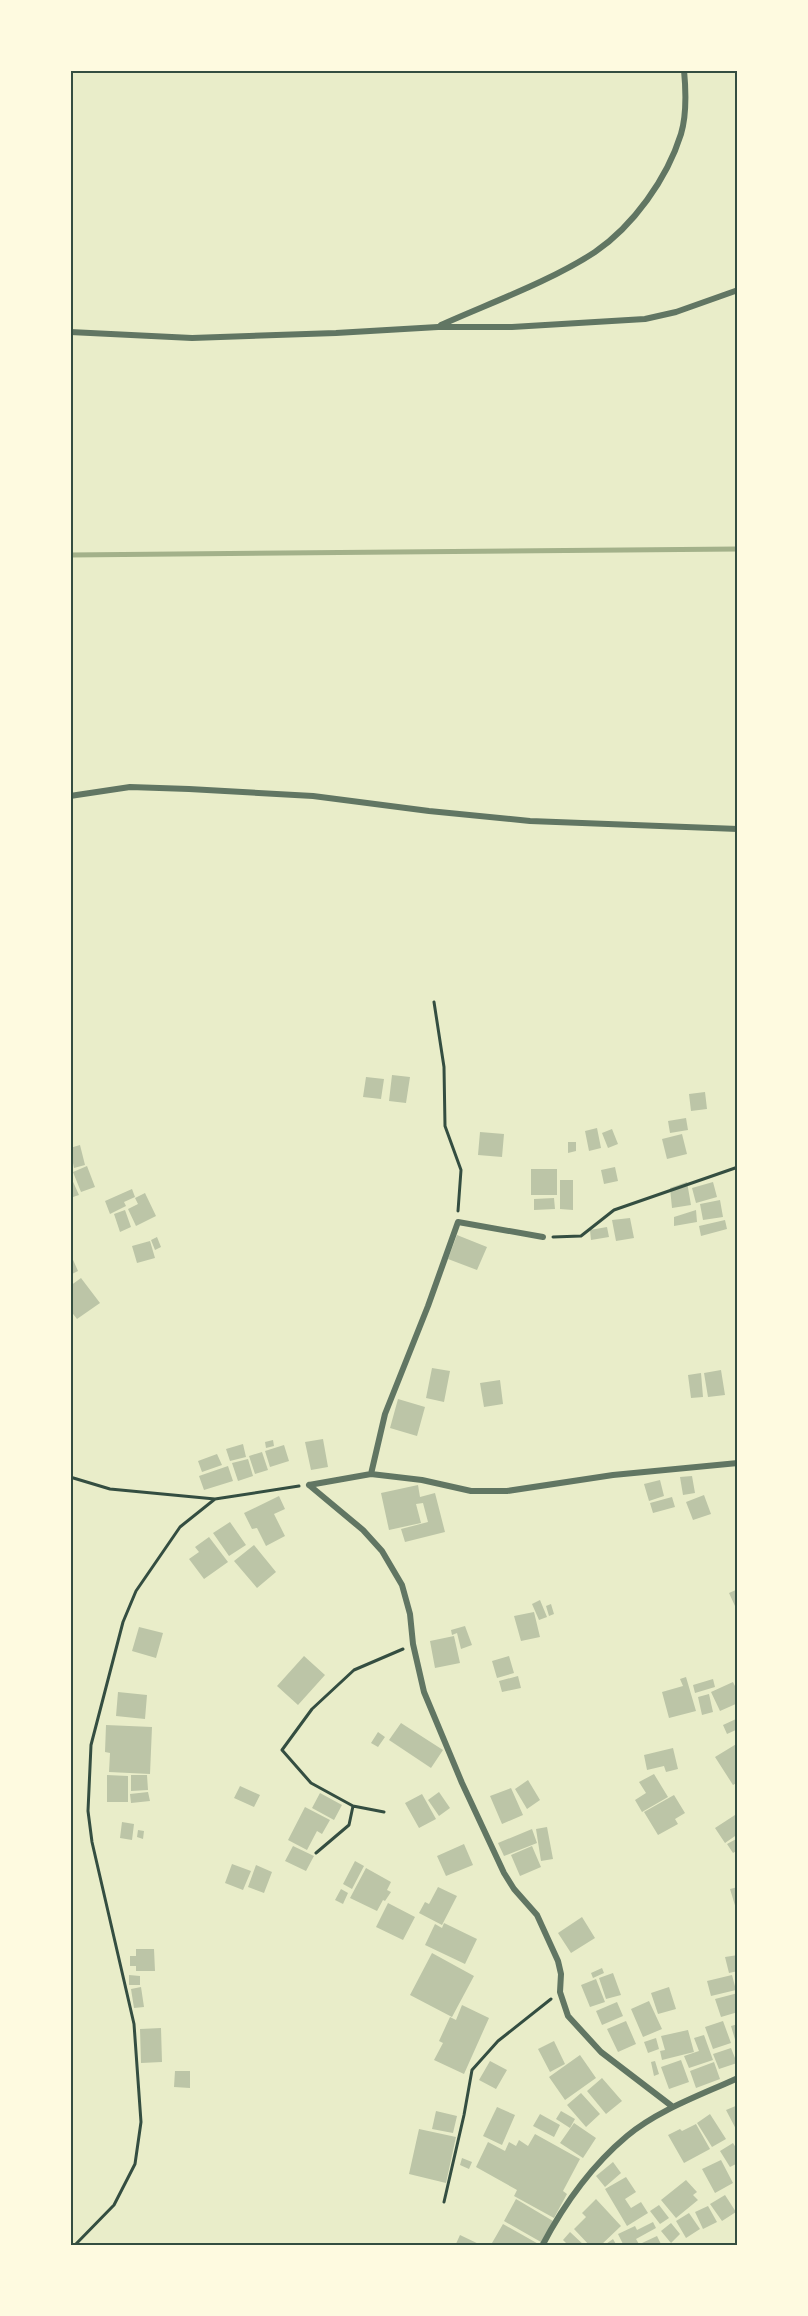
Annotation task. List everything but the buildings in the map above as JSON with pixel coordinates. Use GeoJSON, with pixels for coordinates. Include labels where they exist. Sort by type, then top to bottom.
{"type":"FeatureCollection","features":[{"type":"Feature","properties":{"kind":"street"},"geometry":{"type":"LineString","coordinates":[[438,327],[571,267],[597,250],[628,222],[669,162],[681,133],[686,98],[684,70]]}},
{"type":"Feature","properties":{"kind":"street"},"geometry":{"type":"LineString","coordinates":[[70,332],[192,338],[438,327],[512,327],[645,319],[676,312],[738,290]]}},
{"type":"Feature","properties":{"kind":"street"},"geometry":{"type":"LineString","coordinates":[[70,796],[130,787],[189,789],[314,796],[530,821],[738,829]]}},
{"type":"Feature","properties":{"kind":"street"},"geometry":{"type":"LineString","coordinates":[[371,1474],[385,1414],[428,1306],[458,1222],[543,1237]]}},
{"type":"Feature","properties":{"kind":"street"},"geometry":{"type":"LineString","coordinates":[[309,1485],[371,1474],[422,1480],[471,1491],[507,1491],[612,1475],[738,1463]]}},
{"type":"Feature","properties":{"kind":"street"},"geometry":{"type":"LineString","coordinates":[[309,1485],[363,1530],[395,1570],[407,1601],[413,1644],[424,1692],[462,1784],[504,1874],[537,1915],[558,1961],[561,1974],[560,1992],[567,2016],[601,2052],[673,2107]]}},
{"type":"Feature","properties":{"kind":"street"},"geometry":{"type":"LineString","coordinates":[[542,2246],[561,2210],[590,2172],[628,2135],[673,2107],[738,2078]]}},
{"type":"Feature","properties":{"kind":"path"},"geometry":{"type":"LineString","coordinates":[[434,1002],[444,1067],[445,1126],[461,1170],[458,1222]]}},
{"type":"Feature","properties":{"kind":"path"},"geometry":{"type":"LineString","coordinates":[[543,1237],[580,1236],[614,1210],[738,1167]]}},
{"type":"Feature","properties":{"kind":"path"},"geometry":{"type":"LineString","coordinates":[[70,1477],[110,1489],[215,1499],[309,1485]]}},
{"type":"Feature","properties":{"kind":"path"},"geometry":{"type":"LineString","coordinates":[[74,2246],[114,2205],[135,2164],[141,2122],[134,2024],[92,1842],[88,1811],[91,1745],[123,1622],[136,1591],[180,1527],[215,1499]]}},
{"type":"Feature","properties":{"kind":"path"},"geometry":{"type":"LineString","coordinates":[[384,1812],[353,1806],[311,1783],[282,1750],[312,1708],[354,1670],[413,1644]]}},
{"type":"Feature","properties":{"kind":"path"},"geometry":{"type":"LineString","coordinates":[[316,1853],[349,1825],[353,1806]]}},
{"type":"Feature","properties":{"kind":"path"},"geometry":{"type":"LineString","coordinates":[[444,2202],[472,2070],[498,2041],[560,1992]]}},
{"type":"Feature","properties":{"kind":"waterway"},"geometry":{"type":"LineString","coordinates":[[70,555],[738,549]]}}]}
